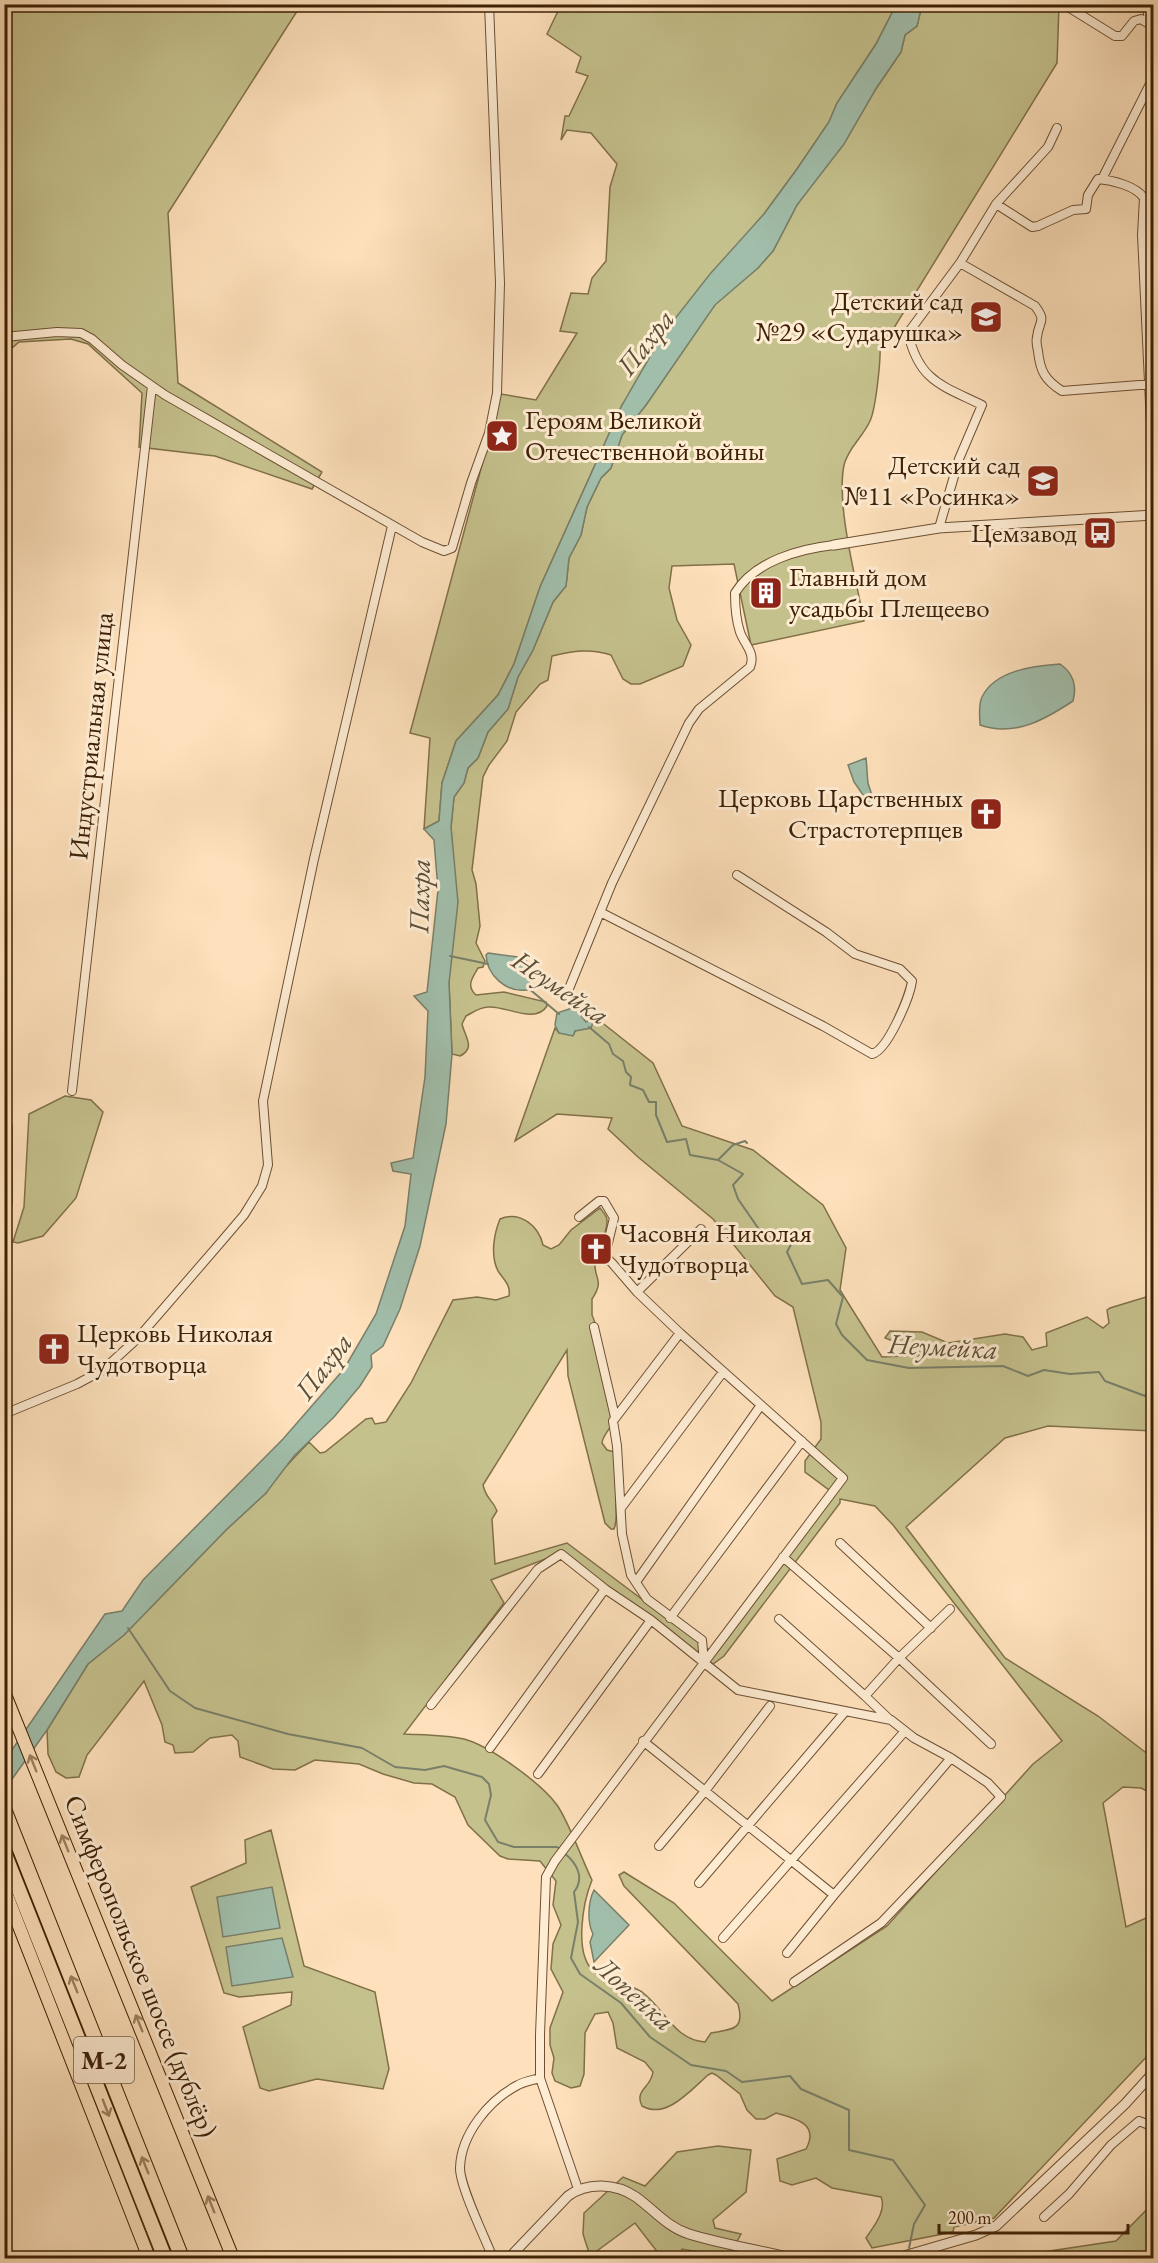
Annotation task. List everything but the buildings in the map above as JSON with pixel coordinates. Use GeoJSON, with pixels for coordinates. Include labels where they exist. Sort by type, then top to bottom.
{"type":"FeatureCollection","features":[{"type":"Feature","properties":{"kind":"highway","name":"М-2"},"geometry":{"type":"LineString","coordinates":[[4,1809],[182,2259]]}},
{"type":"Feature","properties":{"kind":"highway","name":"М-2"},"geometry":{"type":"LineString","coordinates":[[4,1852],[8,1886],[165,2259]]}},
{"type":"Feature","properties":{"kind":"main road","name":"Симферопольское шоссе (дублёр)"},"geometry":{"type":"LineString","coordinates":[[7,1698],[233,2259]]}},
{"type":"Feature","properties":{"kind":"main road"},"geometry":{"type":"LineString","coordinates":[[8,1886],[149,2259]]}},
{"type":"Feature","properties":{"kind":"street"},"geometry":{"type":"LineString","coordinates":[[4,337],[57,332],[81,333],[165,395],[389,521],[392,526],[444,551],[453,548],[471,483],[489,433],[497,393],[500,283],[489,4]]}},
{"type":"Feature","properties":{"kind":"street"},"geometry":{"type":"LineString","coordinates":[[1147,4],[1151,25]]}},
{"type":"Feature","properties":{"kind":"street"},"geometry":{"type":"LineString","coordinates":[[1065,5],[1114,36],[1122,36],[1134,21],[1142,19],[1151,25]]}},
{"type":"Feature","properties":{"kind":"street"},"geometry":{"type":"LineString","coordinates":[[1102,179],[1154,76]]}},
{"type":"Feature","properties":{"kind":"street"},"geometry":{"type":"LineString","coordinates":[[939,528],[959,459],[982,405],[932,381],[912,351],[908,333],[960,263],[996,204],[1048,147],[1057,128]]}},
{"type":"Feature","properties":{"kind":"street"},"geometry":{"type":"LineString","coordinates":[[996,204],[1032,227],[1073,210],[1086,209],[1092,187],[1098,179],[1125,185],[1142,194],[1144,198],[1142,235],[1151,384],[1154,487]]}},
{"type":"Feature","properties":{"kind":"street"},"geometry":{"type":"LineString","coordinates":[[960,263],[1035,306],[1043,321],[1036,337],[1039,366],[1044,377],[1062,391],[1151,384]]}},
{"type":"Feature","properties":{"kind":"street","name":"Индустриальная улица"},"geometry":{"type":"LineString","coordinates":[[72,1091],[152,386]]}},
{"type":"Feature","properties":{"kind":"street"},"geometry":{"type":"LineString","coordinates":[[568,991],[612,881],[689,723],[699,709],[750,667],[752,661],[750,650],[740,632],[735,593],[742,582],[753,573],[795,551],[939,528],[1154,514]]}},
{"type":"Feature","properties":{"kind":"street"},"geometry":{"type":"LineString","coordinates":[[4,1414],[77,1384],[102,1370],[138,1338],[214,1251],[244,1215],[262,1186],[268,1165],[263,1101],[314,859],[392,526]]}},
{"type":"Feature","properties":{"kind":"street"},"geometry":{"type":"LineString","coordinates":[[600,912],[872,1054],[876,1053],[884,1045],[910,994],[912,981],[900,969],[855,954],[826,932],[738,875]]}},
{"type":"Feature","properties":{"kind":"street"},"geometry":{"type":"LineString","coordinates":[[578,2189],[540,2078],[546,1877],[555,1861],[643,1741],[843,1478],[637,1292],[608,1258],[607,1245],[615,1218],[604,1201],[599,1201],[579,1217]]}},
{"type":"Feature","properties":{"kind":"street"},"geometry":{"type":"LineString","coordinates":[[637,1292],[701,1228]]}},
{"type":"Feature","properties":{"kind":"street"},"geometry":{"type":"LineString","coordinates":[[594,1328],[615,1417]]}},
{"type":"Feature","properties":{"kind":"street"},"geometry":{"type":"LineString","coordinates":[[680,1333],[613,1421],[622,1534],[631,1575],[647,1599],[702,1640],[704,1663]]}},
{"type":"Feature","properties":{"kind":"street"},"geometry":{"type":"LineString","coordinates":[[621,1508],[723,1372]]}},
{"type":"Feature","properties":{"kind":"street"},"geometry":{"type":"LineString","coordinates":[[636,1582],[761,1405]]}},
{"type":"Feature","properties":{"kind":"street"},"geometry":{"type":"LineString","coordinates":[[670,1618],[802,1441]]}},
{"type":"Feature","properties":{"kind":"street"},"geometry":{"type":"LineString","coordinates":[[840,1543],[931,1628]]}},
{"type":"Feature","properties":{"kind":"street"},"geometry":{"type":"LineString","coordinates":[[431,1705],[538,1569],[561,1554],[651,1620],[738,1690],[844,1713],[891,1720]]}},
{"type":"Feature","properties":{"kind":"street"},"geometry":{"type":"LineString","coordinates":[[783,1557],[899,1658],[991,1744]]}},
{"type":"Feature","properties":{"kind":"street"},"geometry":{"type":"LineString","coordinates":[[490,1748],[605,1588]]}},
{"type":"Feature","properties":{"kind":"street"},"geometry":{"type":"LineString","coordinates":[[865,1696],[899,1658],[950,1609]]}},
{"type":"Feature","properties":{"kind":"street"},"geometry":{"type":"LineString","coordinates":[[779,1619],[891,1720],[988,1783],[1001,1797],[881,1923],[794,1982]]}},
{"type":"Feature","properties":{"kind":"street"},"geometry":{"type":"LineString","coordinates":[[538,1774],[651,1620]]}},
{"type":"Feature","properties":{"kind":"street"},"geometry":{"type":"LineString","coordinates":[[658,1846],[705,1791],[770,1706]]}},
{"type":"Feature","properties":{"kind":"street"},"geometry":{"type":"LineString","coordinates":[[699,1883],[844,1713]]}},
{"type":"Feature","properties":{"kind":"street"},"geometry":{"type":"LineString","coordinates":[[723,1938],[905,1731]]}},
{"type":"Feature","properties":{"kind":"street"},"geometry":{"type":"LineString","coordinates":[[643,1741],[834,1895]]}},
{"type":"Feature","properties":{"kind":"street"},"geometry":{"type":"LineString","coordinates":[[787,1953],[951,1758]]}},
{"type":"Feature","properties":{"kind":"street"},"geometry":{"type":"LineString","coordinates":[[897,2259],[976,2235],[996,2226],[1116,2112],[1154,2072]]}},
{"type":"Feature","properties":{"kind":"street"},"geometry":{"type":"LineString","coordinates":[[493,2259],[463,2184],[460,2169],[462,2156],[474,2124],[494,2103],[519,2085],[540,2078]]}},
{"type":"Feature","properties":{"kind":"street"},"geometry":{"type":"LineString","coordinates":[[1044,2217],[1069,2194],[1111,2145],[1139,2121],[1154,2127]]}},
{"type":"Feature","properties":{"kind":"street"},"geometry":{"type":"LineString","coordinates":[[509,2259],[568,2196],[578,2189],[590,2186],[623,2191],[635,2197],[665,2222],[682,2232],[792,2259]]}},
{"type":"Feature","properties":{"kind":"shaded area"},"geometry":{"type":"Polygon","coordinates":[[[5,5],[301,5],[168,213],[178,383],[322,472],[312,489],[215,456],[139,447],[142,393],[88,344],[71,339],[19,342],[5,354],[5,5]]]}},
{"type":"Feature","properties":{"kind":"shaded area"},"geometry":{"type":"Polygon","coordinates":[[[561,5],[896,5],[876,44],[837,103],[829,122],[797,169],[739,243],[622,405],[540,587],[514,664],[498,695],[456,741],[442,783],[439,821],[424,829],[430,738],[410,733],[501,394],[536,400],[577,333],[560,331],[571,293],[588,294],[592,278],[606,261],[610,187],[617,164],[591,133],[567,130],[561,140],[565,116],[569,116],[588,76],[576,72],[581,57],[547,34],[561,5]]]}},
{"type":"Feature","properties":{"kind":"shaded area"},"geometry":{"type":"Polygon","coordinates":[[[896,5],[922,5],[917,26],[905,35],[901,52],[877,87],[844,144],[797,205],[773,251],[758,268],[715,305],[646,405],[622,435],[611,468],[601,478],[587,507],[581,535],[569,558],[566,586],[553,602],[533,650],[518,677],[508,709],[488,732],[478,758],[468,768],[464,783],[454,797],[451,827],[458,902],[449,983],[452,1054],[446,1124],[420,1246],[400,1309],[383,1346],[371,1355],[372,1367],[360,1386],[334,1417],[294,1456],[266,1493],[226,1530],[124,1635],[88,1664],[47,1730],[5,1789],[5,1760],[105,1614],[122,1611],[143,1580],[283,1439],[344,1369],[376,1314],[405,1226],[411,1174],[393,1171],[391,1163],[413,1158],[425,1077],[428,1011],[414,996],[427,992],[438,890],[434,840],[424,829],[439,821],[442,783],[456,741],[498,695],[514,664],[540,587],[622,405],[663,334],[710,274],[764,214],[797,169],[829,122],[837,103],[876,44],[896,5]]]}},
{"type":"Feature","properties":{"kind":"shaded area"},"geometry":{"type":"Polygon","coordinates":[[[922,5],[1059,5],[1057,63],[889,336],[880,344],[878,383],[872,415],[867,427],[846,459],[842,481],[848,542],[864,621],[751,645],[734,564],[672,566],[669,588],[677,620],[691,645],[683,666],[640,684],[631,684],[623,679],[611,655],[582,651],[552,656],[548,680],[540,684],[516,712],[507,741],[483,777],[472,870],[476,884],[480,926],[476,943],[485,961],[483,967],[478,968],[472,979],[473,992],[476,995],[504,992],[546,1002],[547,1006],[535,1014],[495,1007],[476,1010],[466,1016],[462,1024],[468,1042],[465,1053],[460,1056],[452,1054],[449,983],[453,860],[451,827],[454,797],[464,783],[468,768],[478,758],[488,732],[508,709],[518,677],[533,650],[553,602],[566,586],[569,558],[581,535],[587,507],[601,478],[611,468],[622,435],[646,405],[715,304],[758,268],[773,251],[797,205],[901,52],[905,35],[917,26],[922,5]]]}},
{"type":"Feature","properties":{"kind":"shaded area"},"geometry":{"type":"Polygon","coordinates":[[[1060,664],[1073,680],[1073,701],[1029,725],[1005,729],[980,725],[982,697],[996,681],[1027,668],[1060,664]]]}},
{"type":"Feature","properties":{"kind":"shaded area"},"geometry":{"type":"Polygon","coordinates":[[[866,758],[868,783],[873,800],[870,805],[854,782],[848,765],[866,758]]]}},
{"type":"Feature","properties":{"kind":"shaded area"},"geometry":{"type":"Polygon","coordinates":[[[488,953],[526,960],[531,970],[529,988],[527,990],[512,989],[499,981],[487,962],[488,953]]]}},
{"type":"Feature","properties":{"kind":"shaded area"},"geometry":{"type":"Polygon","coordinates":[[[578,1006],[584,1009],[582,1017],[586,1022],[595,1017],[591,1028],[575,1031],[573,1036],[559,1033],[555,1025],[557,1013],[578,1006]]]}},
{"type":"Feature","properties":{"kind":"shaded area"},"geometry":{"type":"Polygon","coordinates":[[[595,1017],[653,1063],[682,1126],[753,1150],[823,1205],[846,1248],[840,1290],[882,1357],[929,1355],[885,1338],[890,1331],[922,1332],[948,1343],[1005,1334],[1023,1337],[1032,1350],[1047,1346],[1046,1333],[1087,1317],[1103,1328],[1109,1323],[1107,1310],[1110,1308],[1146,1297],[1153,1299],[1153,1431],[1048,1426],[1005,1438],[906,1527],[1005,1658],[1098,1716],[1153,1758],[1153,1794],[1141,1788],[1123,1787],[1103,1803],[1126,1927],[1153,1915],[1153,2050],[994,2218],[954,2227],[953,2232],[872,2248],[866,2238],[881,2213],[881,2197],[832,2188],[816,2178],[792,2185],[780,2181],[777,2159],[806,2149],[810,2133],[807,2128],[797,2120],[776,2113],[765,2119],[756,2119],[747,2110],[740,2094],[712,2073],[669,2106],[651,2109],[642,2106],[641,2092],[653,2072],[645,2062],[617,2048],[613,2023],[608,2012],[595,2014],[585,2033],[584,2074],[580,2086],[571,2088],[555,2081],[552,2073],[554,2058],[550,2045],[550,2028],[563,1992],[551,1969],[553,1944],[561,1925],[553,1905],[556,1881],[540,1861],[508,1859],[500,1856],[468,1825],[455,1797],[432,1784],[414,1783],[359,1764],[315,1760],[295,1770],[273,1769],[240,1757],[238,1741],[232,1735],[210,1738],[193,1752],[175,1753],[173,1745],[165,1742],[162,1725],[144,1681],[87,1755],[79,1777],[66,1778],[56,1772],[48,1754],[47,1730],[88,1664],[124,1635],[226,1530],[266,1493],[275,1478],[309,1442],[320,1453],[325,1452],[366,1419],[372,1418],[375,1424],[386,1422],[411,1383],[453,1300],[477,1297],[496,1300],[509,1296],[508,1286],[498,1271],[494,1258],[496,1231],[500,1219],[508,1217],[528,1222],[538,1232],[543,1245],[551,1249],[559,1245],[571,1230],[600,1208],[606,1217],[606,1231],[595,1263],[598,1287],[592,1299],[592,1315],[606,1367],[614,1412],[613,1422],[602,1443],[607,1450],[615,1452],[621,1487],[617,1499],[616,1524],[614,1529],[611,1529],[605,1523],[568,1376],[567,1350],[483,1485],[497,1511],[492,1519],[495,1564],[567,1543],[715,1654],[833,1493],[805,1472],[805,1461],[821,1439],[821,1422],[793,1307],[775,1296],[713,1219],[608,1129],[612,1118],[557,1114],[515,1141],[555,1028],[559,1033],[574,1034],[575,1031],[595,1020],[595,1017]],[[840,1499],[840,1503],[724,1656],[713,1664],[558,1554],[491,1580],[504,1603],[404,1734],[449,1737],[475,1743],[514,1766],[549,1796],[566,1821],[592,1880],[582,1928],[584,1954],[588,1964],[600,1975],[642,1992],[677,2030],[694,2040],[705,2042],[711,2033],[735,2027],[740,2019],[738,2004],[624,1886],[619,1875],[624,1872],[674,1903],[772,2001],[887,1926],[1033,1764],[1062,1741],[893,1525],[875,1506],[840,1499]]]}},
{"type":"Feature","properties":{"kind":"shaded area"},"geometry":{"type":"Polygon","coordinates":[[[65,1096],[91,1100],[103,1112],[76,1198],[43,1236],[18,1243],[13,1242],[24,1207],[29,1114],[65,1096]]]}},
{"type":"Feature","properties":{"kind":"shaded area"},"geometry":{"type":"Polygon","coordinates":[[[4,1123],[12,1125],[12,1204],[5,1233],[4,1123]]]}},
{"type":"Feature","properties":{"kind":"shaded area"},"geometry":{"type":"Polygon","coordinates":[[[271,1830],[304,1966],[375,1992],[389,2069],[383,2089],[317,2079],[269,2091],[260,2088],[243,2027],[291,2005],[292,1992],[239,1997],[224,1993],[191,1887],[246,1863],[245,1840],[271,1830]]]}},
{"type":"Feature","properties":{"kind":"shaded area"},"geometry":{"type":"Polygon","coordinates":[[[272,1887],[280,1928],[223,1937],[217,1897],[272,1887]]]}},
{"type":"Feature","properties":{"kind":"shaded area"},"geometry":{"type":"Polygon","coordinates":[[[594,1890],[629,1925],[594,1962],[590,1942],[593,1934],[589,1912],[594,1890]]]}},
{"type":"Feature","properties":{"kind":"shaded area"},"geometry":{"type":"Polygon","coordinates":[[[282,1938],[293,1977],[232,1986],[226,1947],[282,1938]]]}},
{"type":"Feature","properties":{"kind":"shaded area"},"geometry":{"type":"Polygon","coordinates":[[[718,2146],[751,2150],[746,2192],[713,2220],[715,2228],[741,2234],[730,2254],[711,2254],[682,2249],[679,2258],[662,2258],[635,2223],[590,2256],[583,2234],[584,2213],[623,2177],[645,2186],[677,2152],[718,2146]]]}},
{"type":"Feature","properties":{"kind":"shaded area"},"geometry":{"type":"Polygon","coordinates":[[[1153,2203],[1153,2258],[1017,2258],[1023,2255],[1116,2241],[1153,2203]]]}},
{"type":"Feature","properties":{"kind":"waterway","name":"Неумейка"},"geometry":{"type":"LineString","coordinates":[[450,956],[488,964]]}},
{"type":"Feature","properties":{"kind":"waterway","name":"Неумейка"},"geometry":{"type":"LineString","coordinates":[[527,987],[559,1014]]}},
{"type":"Feature","properties":{"kind":"waterway","name":"Неумейка"},"geometry":{"type":"LineString","coordinates":[[589,1027],[609,1044],[613,1054],[623,1061],[626,1072],[631,1077],[630,1085],[643,1090],[649,1102],[656,1102],[656,1115],[667,1142],[686,1139],[690,1155],[718,1160],[743,1174],[733,1185],[738,1199],[765,1238],[795,1237],[787,1252],[802,1284],[828,1280],[843,1297],[836,1324],[842,1335],[867,1360],[909,1368],[1003,1366],[1028,1376],[1044,1370],[1070,1374],[1099,1372],[1105,1381],[1145,1396],[1154,1383]]}},
{"type":"Feature","properties":{"kind":"waterway"},"geometry":{"type":"LineString","coordinates":[[718,1160],[733,1145],[745,1141],[747,1143]]}},
{"type":"Feature","properties":{"kind":"waterway","name":"Лопенка"},"geometry":{"type":"LineString","coordinates":[[128,1628],[170,1691],[195,1708],[288,1734],[362,1748],[395,1767],[425,1770],[444,1766],[482,1777],[489,1784],[491,1795],[485,1820],[498,1842],[514,1847],[557,1847],[560,1849]]}},
{"type":"Feature","properties":{"kind":"waterway","name":"Лопенка"},"geometry":{"type":"LineString","coordinates":[[564,1853],[573,1861],[579,1876],[574,1892],[578,1922],[571,1958],[580,1974],[621,2003],[650,2037],[691,2065],[726,2071],[742,2082],[790,2076],[801,2089],[849,2110],[849,2150],[893,2160],[925,2205],[914,2224],[909,2248]]}},
{"type":"Feature","properties":{"kind":"place","name":"Детский сад №29 «Сударушка»"},"geometry":{"type":"Point","coordinates":[986,317]}},
{"type":"Feature","properties":{"kind":"place","name":"Героям Великой Отечественной войны"},"geometry":{"type":"Point","coordinates":[502,436]}},
{"type":"Feature","properties":{"kind":"place","name":"Детский сад №11 «Росинка»"},"geometry":{"type":"Point","coordinates":[1043,481]}},
{"type":"Feature","properties":{"kind":"place","name":"Цемзавод"},"geometry":{"type":"Point","coordinates":[1100,533]}},
{"type":"Feature","properties":{"kind":"place","name":"Главный дом усадьбы Плещеево"},"geometry":{"type":"Point","coordinates":[766,593]}},
{"type":"Feature","properties":{"kind":"place","name":"Церковь Царственных Страстотерпцев"},"geometry":{"type":"Point","coordinates":[986,814]}},
{"type":"Feature","properties":{"kind":"place","name":"Часовня Николая Чудотворца"},"geometry":{"type":"Point","coordinates":[596,1249]}},
{"type":"Feature","properties":{"kind":"place","name":"Церковь Николая Чудотворца"},"geometry":{"type":"Point","coordinates":[54,1349]}},
{"type":"Feature","properties":{"kind":"water label","name":"Пахра"},"geometry":{"type":"Point","coordinates":[645,342]}},
{"type":"Feature","properties":{"kind":"water label","name":"Пахра"},"geometry":{"type":"Point","coordinates":[419,896]}},
{"type":"Feature","properties":{"kind":"water label","name":"Пахра"},"geometry":{"type":"Point","coordinates":[323,1366]}}]}
